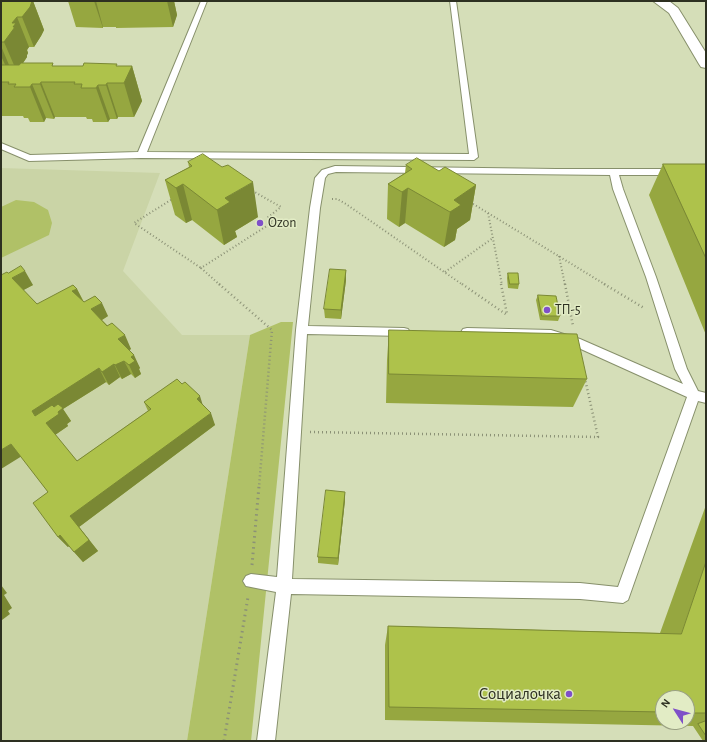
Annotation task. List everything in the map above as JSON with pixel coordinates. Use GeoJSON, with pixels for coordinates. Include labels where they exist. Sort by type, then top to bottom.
{"type":"FeatureCollection","features":[{"type":"Feature","properties":{"kind":"street"},"geometry":{"type":"LineString","coordinates":[[659,1],[674,11],[706,64]]}},
{"type":"Feature","properties":{"kind":"lane"},"geometry":{"type":"LineString","coordinates":[[141,155],[204,1]]}},
{"type":"Feature","properties":{"kind":"lane"},"geometry":{"type":"LineString","coordinates":[[1,146],[29,158],[141,155],[474,157],[453,1]]}},
{"type":"Feature","properties":{"kind":"lane"},"geometry":{"type":"LineString","coordinates":[[266,741],[284,586],[302,330],[316,198],[320,178],[325,172],[335,169],[706,172]]}},
{"type":"Feature","properties":{"kind":"lane"},"geometry":{"type":"LineString","coordinates":[[614,172],[618,188],[651,277],[681,369],[700,396]]}},
{"type":"Feature","properties":{"kind":"lane"},"geometry":{"type":"LineString","coordinates":[[302,330],[414,332]]}},
{"type":"Feature","properties":{"kind":"lane"},"geometry":{"type":"LineString","coordinates":[[453,332],[551,334],[576,342],[700,396]]}},
{"type":"Feature","properties":{"kind":"lane"},"geometry":{"type":"LineString","coordinates":[[251,581],[284,586],[580,591],[623,595],[700,396]]}},
{"type":"Feature","properties":{"kind":"path"},"geometry":{"type":"LineString","coordinates":[[201,268],[273,222],[266,218],[281,207],[249,189]]}},
{"type":"Feature","properties":{"kind":"path"},"geometry":{"type":"LineString","coordinates":[[176,197],[134,223],[201,268],[272,330],[251,581],[224,741]]}},
{"type":"Feature","properties":{"kind":"path"},"geometry":{"type":"LineString","coordinates":[[316,198],[338,199],[507,315]]}},
{"type":"Feature","properties":{"kind":"path"},"geometry":{"type":"LineString","coordinates":[[468,201],[665,320]]}},
{"type":"Feature","properties":{"kind":"path"},"geometry":{"type":"LineString","coordinates":[[488,213],[509,332]]}},
{"type":"Feature","properties":{"kind":"path"},"geometry":{"type":"LineString","coordinates":[[445,272],[493,238]]}},
{"type":"Feature","properties":{"kind":"path"},"geometry":{"type":"LineString","coordinates":[[559,256],[576,342]]}},
{"type":"Feature","properties":{"kind":"path"},"geometry":{"type":"LineString","coordinates":[[295,432],[598,438],[584,376]]}},
{"type":"Feature","properties":{"kind":"shaded area"},"geometry":{"type":"Polygon","coordinates":[[[1,168],[160,173],[123,271],[182,335],[250,335],[187,741],[1,741],[1,168]]]}},
{"type":"Feature","properties":{"kind":"green space"},"geometry":{"type":"Polygon","coordinates":[[[16,200],[34,202],[48,210],[52,223],[49,235],[1,258],[1,207],[16,200]]]}},
{"type":"Feature","properties":{"kind":"green space"},"geometry":{"type":"Polygon","coordinates":[[[281,322],[293,322],[251,741],[187,741],[250,335],[281,322]]]}},
{"type":"Feature","properties":{"kind":"building"},"geometry":{"type":"Polygon","coordinates":[[[1,1],[32,1],[30,7],[22,17],[17,17],[12,23],[16,23],[13,27],[15,27],[4,42],[1,42],[1,1]]]}},
{"type":"Feature","properties":{"kind":"building"},"geometry":{"type":"Polygon","coordinates":[[[21,63],[53,63],[52,66],[83,66],[84,63],[132,66],[124,83],[107,83],[106,85],[98,85],[96,88],[81,88],[82,84],[74,84],[75,82],[41,82],[40,84],[32,84],[30,87],[14,87],[16,84],[1,82],[1,65],[19,65],[21,63]]]}},
{"type":"Feature","properties":{"kind":"building"},"geometry":{"type":"Polygon","coordinates":[[[203,154],[222,167],[228,165],[253,182],[225,198],[230,202],[217,210],[183,184],[176,188],[165,180],[192,166],[188,162],[203,154]]]}},
{"type":"Feature","properties":{"kind":"building"},"geometry":{"type":"Polygon","coordinates":[[[417,158],[439,171],[445,167],[476,185],[454,200],[461,205],[450,212],[408,188],[402,192],[388,184],[412,169],[406,165],[417,158]]]}},
{"type":"Feature","properties":{"kind":"building"},"geometry":{"type":"Polygon","coordinates":[[[663,164],[706,164],[706,258],[663,164]]]}},
{"type":"Feature","properties":{"kind":"building"},"geometry":{"type":"Polygon","coordinates":[[[21,266],[25,271],[12,278],[37,304],[73,285],[77,289],[72,291],[84,302],[95,296],[102,303],[91,309],[107,326],[112,323],[125,335],[118,339],[134,355],[131,357],[135,361],[129,365],[124,361],[115,365],[114,364],[102,372],[99,368],[32,411],[35,416],[52,405],[54,407],[58,404],[63,408],[58,412],[59,414],[46,423],[77,461],[151,409],[144,402],[177,379],[182,384],[185,382],[200,396],[197,399],[211,413],[70,516],[89,540],[74,552],[60,535],[58,537],[33,503],[48,492],[11,444],[1,450],[1,275],[21,266]]]}},
{"type":"Feature","properties":{"kind":"building"},"geometry":{"type":"Polygon","coordinates":[[[330,269],[346,270],[341,310],[324,309],[330,269]]]}},
{"type":"Feature","properties":{"kind":"building"},"geometry":{"type":"Polygon","coordinates":[[[508,273],[518,273],[519,284],[510,284],[508,273]]]}},
{"type":"Feature","properties":{"kind":"building","name":"ТП-5"},"geometry":{"type":"Polygon","coordinates":[[[538,295],[556,296],[560,316],[542,316],[538,295]]]}},
{"type":"Feature","properties":{"kind":"building"},"geometry":{"type":"Polygon","coordinates":[[[389,330],[577,334],[587,379],[389,374],[389,330]]]}},
{"type":"Feature","properties":{"kind":"building"},"geometry":{"type":"Polygon","coordinates":[[[326,490],[345,492],[338,558],[318,557],[326,490]]]}},
{"type":"Feature","properties":{"kind":"building"},"geometry":{"type":"Polygon","coordinates":[[[706,562],[706,713],[695,713],[695,690],[655,690],[655,712],[389,707],[388,626],[681,634],[706,562]]]}},
{"type":"Feature","properties":{"kind":"building"},"geometry":{"type":"Polygon","coordinates":[[[706,721],[706,736],[698,724],[706,721]]]}},
{"type":"Feature","properties":{"kind":"place","name":"Ozon"},"geometry":{"type":"Point","coordinates":[260,223]}},
{"type":"Feature","properties":{"kind":"place","name":"ТП-5"},"geometry":{"type":"Point","coordinates":[547,310]}},
{"type":"Feature","properties":{"kind":"place","name":"Социалочка"},"geometry":{"type":"Point","coordinates":[569,694]}}]}
